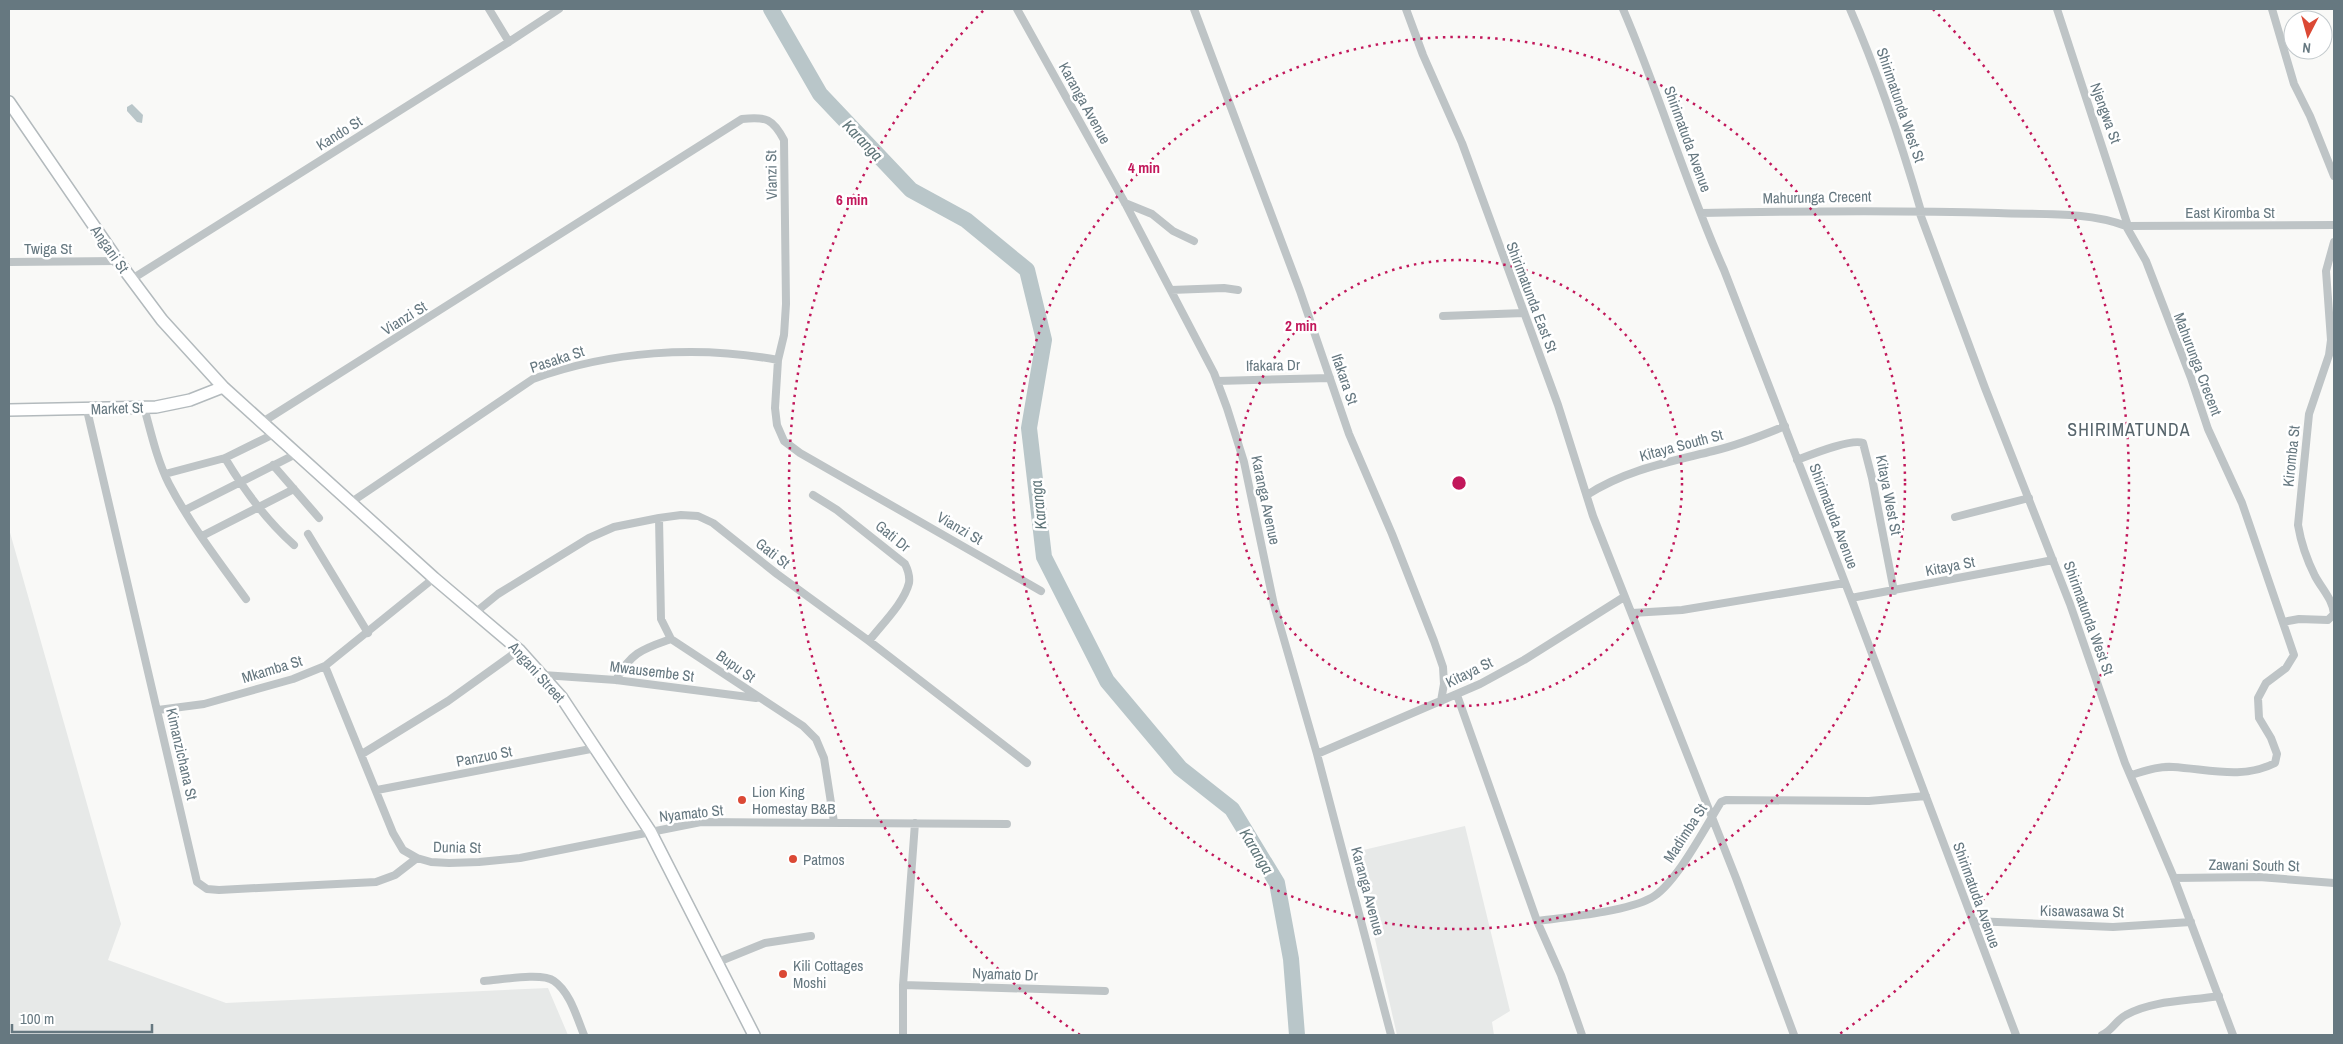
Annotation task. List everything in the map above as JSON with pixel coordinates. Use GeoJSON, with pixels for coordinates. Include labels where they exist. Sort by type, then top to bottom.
{"type":"FeatureCollection","features":[{"type":"Feature","properties":{"kind":"street"},"geometry":{"type":"LineString","coordinates":[[489,9],[509,42]]}},
{"type":"Feature","properties":{"kind":"street","name":"Kando St"},"geometry":{"type":"LineString","coordinates":[[132,279],[559,9]]}},
{"type":"Feature","properties":{"kind":"street","name":"Karanga Avenue"},"geometry":{"type":"LineString","coordinates":[[1017,9],[1125,203],[1217,381],[1244,462],[1274,606],[1317,754],[1391,1035]]}},
{"type":"Feature","properties":{"kind":"street","name":"Ifakara St"},"geometry":{"type":"LineString","coordinates":[[1194,9],[1265,196],[1349,434],[1392,534],[1434,641],[1443,667],[1444,684],[1441,701]]}},
{"type":"Feature","properties":{"kind":"street","name":"Shirimatunda East St"},"geometry":{"type":"LineString","coordinates":[[1406,9],[1423,55],[1462,142],[1558,406],[1624,597],[1713,819],[1794,1035]]}},
{"type":"Feature","properties":{"kind":"street","name":"Shirimatuda Avenue"},"geometry":{"type":"LineString","coordinates":[[1623,9],[1851,598],[2016,1035]]}},
{"type":"Feature","properties":{"kind":"street","name":"Shirimatunda West St"},"geometry":{"type":"LineString","coordinates":[[1850,9],[1872,60],[1905,154],[1920,211],[1985,388],[2089,656],[2125,762],[2174,878],[2233,1035]]}},
{"type":"Feature","properties":{"kind":"street","name":"Njengwa St"},"geometry":{"type":"LineString","coordinates":[[2057,9],[2127,226]]}},
{"type":"Feature","properties":{"kind":"street"},"geometry":{"type":"LineString","coordinates":[[2272,9],[2294,84],[2310,116],[2334,176]]}},
{"type":"Feature","properties":{"kind":"street","name":"Angani St"},"geometry":{"type":"LineString","coordinates":[[9,102],[118,261],[162,320],[223,387]]}},
{"type":"Feature","properties":{"kind":"street","name":"Vianzi St"},"geometry":{"type":"LineString","coordinates":[[262,423],[742,120],[758,117],[768,120],[777,127],[784,140],[786,304],[784,335],[778,360],[775,408],[777,425],[784,441],[800,454],[1041,591]]}},
{"type":"Feature","properties":{"kind":"street"},"geometry":{"type":"LineString","coordinates":[[1125,203],[1152,214],[1173,231],[1194,241]]}},
{"type":"Feature","properties":{"kind":"street","name":"Mahurunga Crecent"},"geometry":{"type":"LineString","coordinates":[[1701,213],[1810,210],[1920,211],[2065,216],[2099,219],[2127,226],[2146,261],[2191,378],[2208,429],[2242,503],[2294,655],[2286,668],[2260,690],[2258,703],[2259,718],[2268,732],[2277,754],[2275,763],[2250,771],[2223,773],[2172,767],[2158,768],[2131,775]]}},
{"type":"Feature","properties":{"kind":"street","name":"East Kiromba St"},"geometry":{"type":"LineString","coordinates":[[2127,226],[2334,225]]}},
{"type":"Feature","properties":{"kind":"street","name":"Kiromba St"},"geometry":{"type":"LineString","coordinates":[[2283,622],[2298,619],[2328,620],[2334,614],[2332,602],[2308,560],[2300,540],[2298,525],[2309,414],[2329,355],[2331,340],[2326,272],[2334,242]]}},
{"type":"Feature","properties":{"kind":"street","name":"Twiga St"},"geometry":{"type":"LineString","coordinates":[[9,262],[118,261]]}},
{"type":"Feature","properties":{"kind":"street"},"geometry":{"type":"LineString","coordinates":[[1171,290],[1224,288],[1238,290]]}},
{"type":"Feature","properties":{"kind":"street"},"geometry":{"type":"LineString","coordinates":[[1443,316],[1524,313]]}},
{"type":"Feature","properties":{"kind":"street","name":"Pasaka St"},"geometry":{"type":"LineString","coordinates":[[350,503],[533,379],[564,368],[607,359],[668,353],[721,353],[778,360]]}},
{"type":"Feature","properties":{"kind":"street","name":"Ifakara Dr"},"geometry":{"type":"LineString","coordinates":[[1217,381],[1330,378]]}},
{"type":"Feature","properties":{"kind":"street","name":"Market St"},"geometry":{"type":"LineString","coordinates":[[9,410],[87,410],[144,407],[190,400],[223,387]]}},
{"type":"Feature","properties":{"kind":"street","name":"Angani Street"},"geometry":{"type":"LineString","coordinates":[[223,387],[434,578],[476,612],[518,650],[562,698],[650,831],[754,1035]]}},
{"type":"Feature","properties":{"kind":"street"},"geometry":{"type":"LineString","coordinates":[[144,407],[165,474],[185,510],[246,599]]}},
{"type":"Feature","properties":{"kind":"street","name":"Kimanzichana St"},"geometry":{"type":"LineString","coordinates":[[87,410],[198,882],[207,888],[219,890],[376,882],[395,875],[417,858]]}},
{"type":"Feature","properties":{"kind":"street","name":"Kitaya South St"},"geometry":{"type":"LineString","coordinates":[[1587,494],[1614,478],[1749,441],[1785,426]]}},
{"type":"Feature","properties":{"kind":"street"},"geometry":{"type":"LineString","coordinates":[[165,474],[224,458],[274,434]]}},
{"type":"Feature","properties":{"kind":"street","name":"Kitaya West St"},"geometry":{"type":"LineString","coordinates":[[1797,460],[1842,446],[1863,443],[1872,478],[1894,591]]}},
{"type":"Feature","properties":{"kind":"street"},"geometry":{"type":"LineString","coordinates":[[185,510],[296,454]]}},
{"type":"Feature","properties":{"kind":"street"},"geometry":{"type":"LineString","coordinates":[[224,458],[239,482],[278,530],[294,545]]}},
{"type":"Feature","properties":{"kind":"street"},"geometry":{"type":"LineString","coordinates":[[273,465],[319,518]]}},
{"type":"Feature","properties":{"kind":"street"},"geometry":{"type":"LineString","coordinates":[[202,536],[261,508],[294,489]]}},
{"type":"Feature","properties":{"kind":"street","name":"Gati Dr"},"geometry":{"type":"LineString","coordinates":[[813,495],[837,510],[905,564],[909,575],[908,584],[900,599],[869,641]]}},
{"type":"Feature","properties":{"kind":"street"},"geometry":{"type":"LineString","coordinates":[[1955,517],[2029,498]]}},
{"type":"Feature","properties":{"kind":"street","name":"Gati St"},"geometry":{"type":"LineString","coordinates":[[476,612],[498,594],[589,538],[614,527],[681,515],[698,516],[713,523],[777,574],[869,641],[1027,763]]}},
{"type":"Feature","properties":{"kind":"street"},"geometry":{"type":"LineString","coordinates":[[616,680],[630,657],[641,650],[671,639],[661,619],[659,518]]}},
{"type":"Feature","properties":{"kind":"street"},"geometry":{"type":"LineString","coordinates":[[308,534],[368,633]]}},
{"type":"Feature","properties":{"kind":"street","name":"Kitaya St"},"geometry":{"type":"LineString","coordinates":[[1851,598],[2053,560]]}},
{"type":"Feature","properties":{"kind":"street","name":"Mkamba St"},"geometry":{"type":"LineString","coordinates":[[158,710],[204,704],[294,679],[325,666],[434,578]]}},
{"type":"Feature","properties":{"kind":"street"},"geometry":{"type":"LineString","coordinates":[[1632,613],[1690,609],[1845,583]]}},
{"type":"Feature","properties":{"kind":"street","name":"Kitaya St"},"geometry":{"type":"LineString","coordinates":[[1317,754],[1457,695],[1524,660],[1624,597]]}},
{"type":"Feature","properties":{"kind":"street","name":"Bupu St"},"geometry":{"type":"LineString","coordinates":[[671,639],[803,726],[816,739],[824,758],[834,822]]}},
{"type":"Feature","properties":{"kind":"street"},"geometry":{"type":"LineString","coordinates":[[362,754],[448,701],[518,650]]}},
{"type":"Feature","properties":{"kind":"street","name":"Dunia St"},"geometry":{"type":"LineString","coordinates":[[325,666],[393,833],[403,850],[417,858],[431,862],[449,863],[504,860],[650,831]]}},
{"type":"Feature","properties":{"kind":"street","name":"Mwausembe St"},"geometry":{"type":"LineString","coordinates":[[542,675],[616,680],[758,698]]}},
{"type":"Feature","properties":{"kind":"street"},"geometry":{"type":"LineString","coordinates":[[1457,695],[1537,921],[1560,975],[1582,1035]]}},
{"type":"Feature","properties":{"kind":"street","name":"Panzuo St"},"geometry":{"type":"LineString","coordinates":[[377,790],[596,748]]}},
{"type":"Feature","properties":{"kind":"street","name":"Madimba St"},"geometry":{"type":"LineString","coordinates":[[1537,921],[1620,907],[1651,898],[1666,886],[1713,819],[1721,802],[1726,800],[1869,801],[1926,796]]}},
{"type":"Feature","properties":{"kind":"street","name":"Nyamato St"},"geometry":{"type":"LineString","coordinates":[[650,831],[700,822],[1006,824]]}},
{"type":"Feature","properties":{"kind":"street"},"geometry":{"type":"LineString","coordinates":[[903,1035],[904,984],[915,823]]}},
{"type":"Feature","properties":{"kind":"street","name":"Zawani South St"},"geometry":{"type":"LineString","coordinates":[[2174,878],[2258,877],[2334,883]]}},
{"type":"Feature","properties":{"kind":"street","name":"Kisawasawa St"},"geometry":{"type":"LineString","coordinates":[[1973,922],[2094,927],[2191,922]]}},
{"type":"Feature","properties":{"kind":"street"},"geometry":{"type":"LineString","coordinates":[[718,962],[765,943],[811,936]]}},
{"type":"Feature","properties":{"kind":"street"},"geometry":{"type":"LineString","coordinates":[[484,981],[542,976],[553,980],[560,987],[575,1012],[584,1035]]}},
{"type":"Feature","properties":{"kind":"street","name":"Nyamato Dr"},"geometry":{"type":"LineString","coordinates":[[904,984],[1105,991]]}},
{"type":"Feature","properties":{"kind":"street"},"geometry":{"type":"LineString","coordinates":[[2102,1035],[2108,1033],[2127,1014],[2155,1005],[2219,996]]}},
{"type":"Feature","properties":{"kind":"shaded area"},"geometry":{"type":"Polygon","coordinates":[[[132,104],[143,115],[142,123],[137,122],[127,111],[127,107],[132,104]]]}},
{"type":"Feature","properties":{"kind":"shaded area"},"geometry":{"type":"Polygon","coordinates":[[[9,529],[121,924],[108,960],[226,1003],[548,988],[568,1035],[9,1035],[9,529]]]}},
{"type":"Feature","properties":{"kind":"shaded area"},"geometry":{"type":"Polygon","coordinates":[[[1465,826],[1510,1011],[1492,1022],[1494,1035],[1397,1035],[1355,852],[1465,826]]]}},
{"type":"Feature","properties":{"kind":"waterway","name":"Karanga"},"geometry":{"type":"LineString","coordinates":[[771,9],[820,94],[911,190],[966,220],[1027,270],[1044,340],[1029,428],[1044,557],[1107,681],[1180,768],[1232,809],[1277,883],[1291,959],[1297,1035]]}},
{"type":"Feature","properties":{"kind":"place","name":"Lion King Homestay B&B"},"geometry":{"type":"Point","coordinates":[742,800]}},
{"type":"Feature","properties":{"kind":"place","name":"Patmos"},"geometry":{"type":"Point","coordinates":[793,859]}},
{"type":"Feature","properties":{"kind":"place","name":"Kili Cottages Moshi"},"geometry":{"type":"Point","coordinates":[783,974]}},
{"type":"Feature","properties":{"kind":"district","name":"SHIRIMATUNDA"},"geometry":{"type":"Point","coordinates":[2129,429]}}]}
